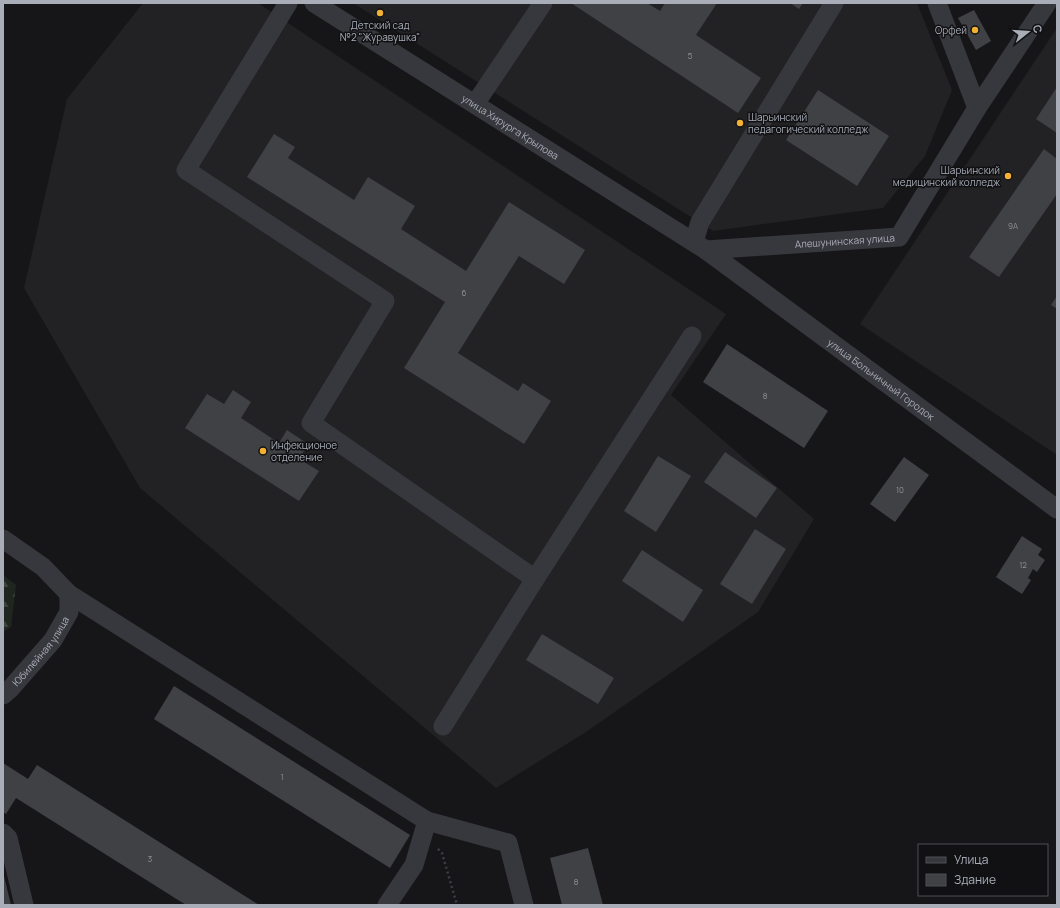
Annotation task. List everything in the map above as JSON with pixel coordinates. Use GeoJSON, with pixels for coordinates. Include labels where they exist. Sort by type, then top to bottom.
{"type":"FeatureCollection","features":[{"type":"Feature","properties":{"kind":"street"},"geometry":{"type":"LineString","coordinates":[[288,3],[186,170],[386,301],[311,423],[535,579]]}},
{"type":"Feature","properties":{"kind":"street","name":"улица Хирурга Крылова"},"geometry":{"type":"LineString","coordinates":[[314,3],[700,246]]}},
{"type":"Feature","properties":{"kind":"street"},"geometry":{"type":"LineString","coordinates":[[475,104],[543,3]]}},
{"type":"Feature","properties":{"kind":"street"},"geometry":{"type":"LineString","coordinates":[[700,246],[700,222],[834,3]]}},
{"type":"Feature","properties":{"kind":"street"},"geometry":{"type":"LineString","coordinates":[[937,3],[977,108]]}},
{"type":"Feature","properties":{"kind":"street","name":"Алешунинская улица"},"geometry":{"type":"LineString","coordinates":[[700,246],[899,237],[977,108],[1047,3]]}},
{"type":"Feature","properties":{"kind":"street","name":"улица Больничный Городок"},"geometry":{"type":"LineString","coordinates":[[700,246],[1057,509]]}},
{"type":"Feature","properties":{"kind":"street"},"geometry":{"type":"LineString","coordinates":[[442,726],[692,336]]}},
{"type":"Feature","properties":{"kind":"street"},"geometry":{"type":"LineString","coordinates":[[3,539],[43,567],[69,594],[425,829],[508,843],[524,905]]}},
{"type":"Feature","properties":{"kind":"street","name":"Юбилейная улица"},"geometry":{"type":"LineString","coordinates":[[3,695],[11,688],[53,640],[69,612],[69,594]]}},
{"type":"Feature","properties":{"kind":"street"},"geometry":{"type":"LineString","coordinates":[[387,905],[414,865],[425,829]]}},
{"type":"Feature","properties":{"kind":"street"},"geometry":{"type":"LineString","coordinates":[[3,833],[8,838],[24,905]]}},
{"type":"Feature","properties":{"kind":"path"},"geometry":{"type":"LineString","coordinates":[[425,829],[442,853],[457,905]]}},
{"type":"Feature","properties":{"kind":"shaded area"},"geometry":{"type":"Polygon","coordinates":[[[143,3],[258,3],[726,314],[671,395],[814,519],[758,612],[586,732],[496,788],[140,488],[24,288],[67,99],[143,3]]]}},
{"type":"Feature","properties":{"kind":"shaded area","name":"Шарьинский педагогический колледж"},"geometry":{"type":"Polygon","coordinates":[[[353,3],[917,3],[952,90],[925,156],[883,208],[713,231],[353,3]]]}},
{"type":"Feature","properties":{"kind":"shaded area","name":"Шарьинский медицинский колледж"},"geometry":{"type":"Polygon","coordinates":[[[1057,28],[1057,455],[860,324],[1057,28]]]}},
{"type":"Feature","properties":{"kind":"green space"},"geometry":{"type":"Polygon","coordinates":[[[3,575],[16,585],[11,627],[3,632],[3,575]]]}},
{"type":"Feature","properties":{"kind":"building"},"geometry":{"type":"Polygon","coordinates":[[[571,3],[647,3],[660,11],[665,3],[717,3],[696,35],[761,78],[738,113],[571,3]]]}},
{"type":"Feature","properties":{"kind":"building"},"geometry":{"type":"Polygon","coordinates":[[[790,3],[803,3],[799,9],[790,3]]]}},
{"type":"Feature","properties":{"kind":"building","name":"Орфей"},"geometry":{"type":"Polygon","coordinates":[[[974,10],[991,41],[976,50],[958,18],[974,10]]]}},
{"type":"Feature","properties":{"kind":"building"},"geometry":{"type":"Polygon","coordinates":[[[1057,87],[1057,133],[1036,119],[1057,87]]]}},
{"type":"Feature","properties":{"kind":"building"},"geometry":{"type":"Polygon","coordinates":[[[818,90],[889,136],[857,186],[786,140],[818,90]]]}},
{"type":"Feature","properties":{"kind":"building"},"geometry":{"type":"Polygon","coordinates":[[[274,134],[295,147],[288,158],[354,200],[368,177],[415,206],[401,229],[466,271],[509,202],[585,250],[564,284],[519,256],[458,353],[518,391],[523,383],[551,401],[524,444],[404,368],[445,302],[247,177],[274,134]]]}},
{"type":"Feature","properties":{"kind":"building"},"geometry":{"type":"Polygon","coordinates":[[[1044,149],[1057,159],[1057,194],[999,277],[969,257],[1044,149]]]}},
{"type":"Feature","properties":{"kind":"building"},"geometry":{"type":"Polygon","coordinates":[[[1057,296],[1057,309],[1051,305],[1057,296]]]}},
{"type":"Feature","properties":{"kind":"building"},"geometry":{"type":"Polygon","coordinates":[[[727,344],[828,411],[804,448],[703,382],[727,344]]]}},
{"type":"Feature","properties":{"kind":"building","name":"Инфекционое отделение"},"geometry":{"type":"Polygon","coordinates":[[[233,390],[251,402],[241,418],[279,443],[287,430],[308,444],[299,459],[319,471],[299,501],[185,428],[207,394],[224,404],[233,390]]]}},
{"type":"Feature","properties":{"kind":"building"},"geometry":{"type":"Polygon","coordinates":[[[725,452],[777,488],[756,518],[704,482],[725,452]]]}},
{"type":"Feature","properties":{"kind":"building"},"geometry":{"type":"Polygon","coordinates":[[[658,456],[691,476],[656,532],[624,511],[658,456]]]}},
{"type":"Feature","properties":{"kind":"building"},"geometry":{"type":"Polygon","coordinates":[[[904,457],[929,475],[895,522],[870,504],[904,457]]]}},
{"type":"Feature","properties":{"kind":"building"},"geometry":{"type":"Polygon","coordinates":[[[755,529],[786,549],[752,604],[720,584],[755,529]]]}},
{"type":"Feature","properties":{"kind":"building"},"geometry":{"type":"Polygon","coordinates":[[[1022,536],[1042,549],[1038,555],[1045,560],[1037,572],[1033,569],[1028,578],[1031,580],[1022,594],[996,577],[1022,536]]]}},
{"type":"Feature","properties":{"kind":"building"},"geometry":{"type":"Polygon","coordinates":[[[642,550],[703,590],[683,622],[622,581],[642,550]]]}},
{"type":"Feature","properties":{"kind":"building"},"geometry":{"type":"Polygon","coordinates":[[[542,634],[614,678],[598,704],[526,660],[542,634]]]}},
{"type":"Feature","properties":{"kind":"building"},"geometry":{"type":"Polygon","coordinates":[[[174,686],[410,835],[390,868],[154,719],[174,686]]]}},
{"type":"Feature","properties":{"kind":"building"},"geometry":{"type":"Polygon","coordinates":[[[3,763],[28,779],[37,765],[259,905],[186,905],[16,798],[6,814],[3,812],[3,763]]]}},
{"type":"Feature","properties":{"kind":"building"},"geometry":{"type":"Polygon","coordinates":[[[588,848],[603,905],[562,905],[550,858],[588,848]]]}},
{"type":"Feature","properties":{"kind":"building"},"geometry":{"type":"Polygon","coordinates":[[[4,876],[11,905],[3,905],[4,876]]]}},
{"type":"Feature","properties":{"kind":"place","name":"Детский сад №2 \"Журавушка\""},"geometry":{"type":"Point","coordinates":[380,13]}},
{"type":"Feature","properties":{"kind":"place","name":"Орфей"},"geometry":{"type":"Point","coordinates":[975,30]}},
{"type":"Feature","properties":{"kind":"place","name":"Шарьинский педагогический колледж"},"geometry":{"type":"Point","coordinates":[740,123]}},
{"type":"Feature","properties":{"kind":"place","name":"Шарьинский медицинский колледж"},"geometry":{"type":"Point","coordinates":[1008,176]}},
{"type":"Feature","properties":{"kind":"place","name":"Инфекционое отделение"},"geometry":{"type":"Point","coordinates":[263,451]}}]}
